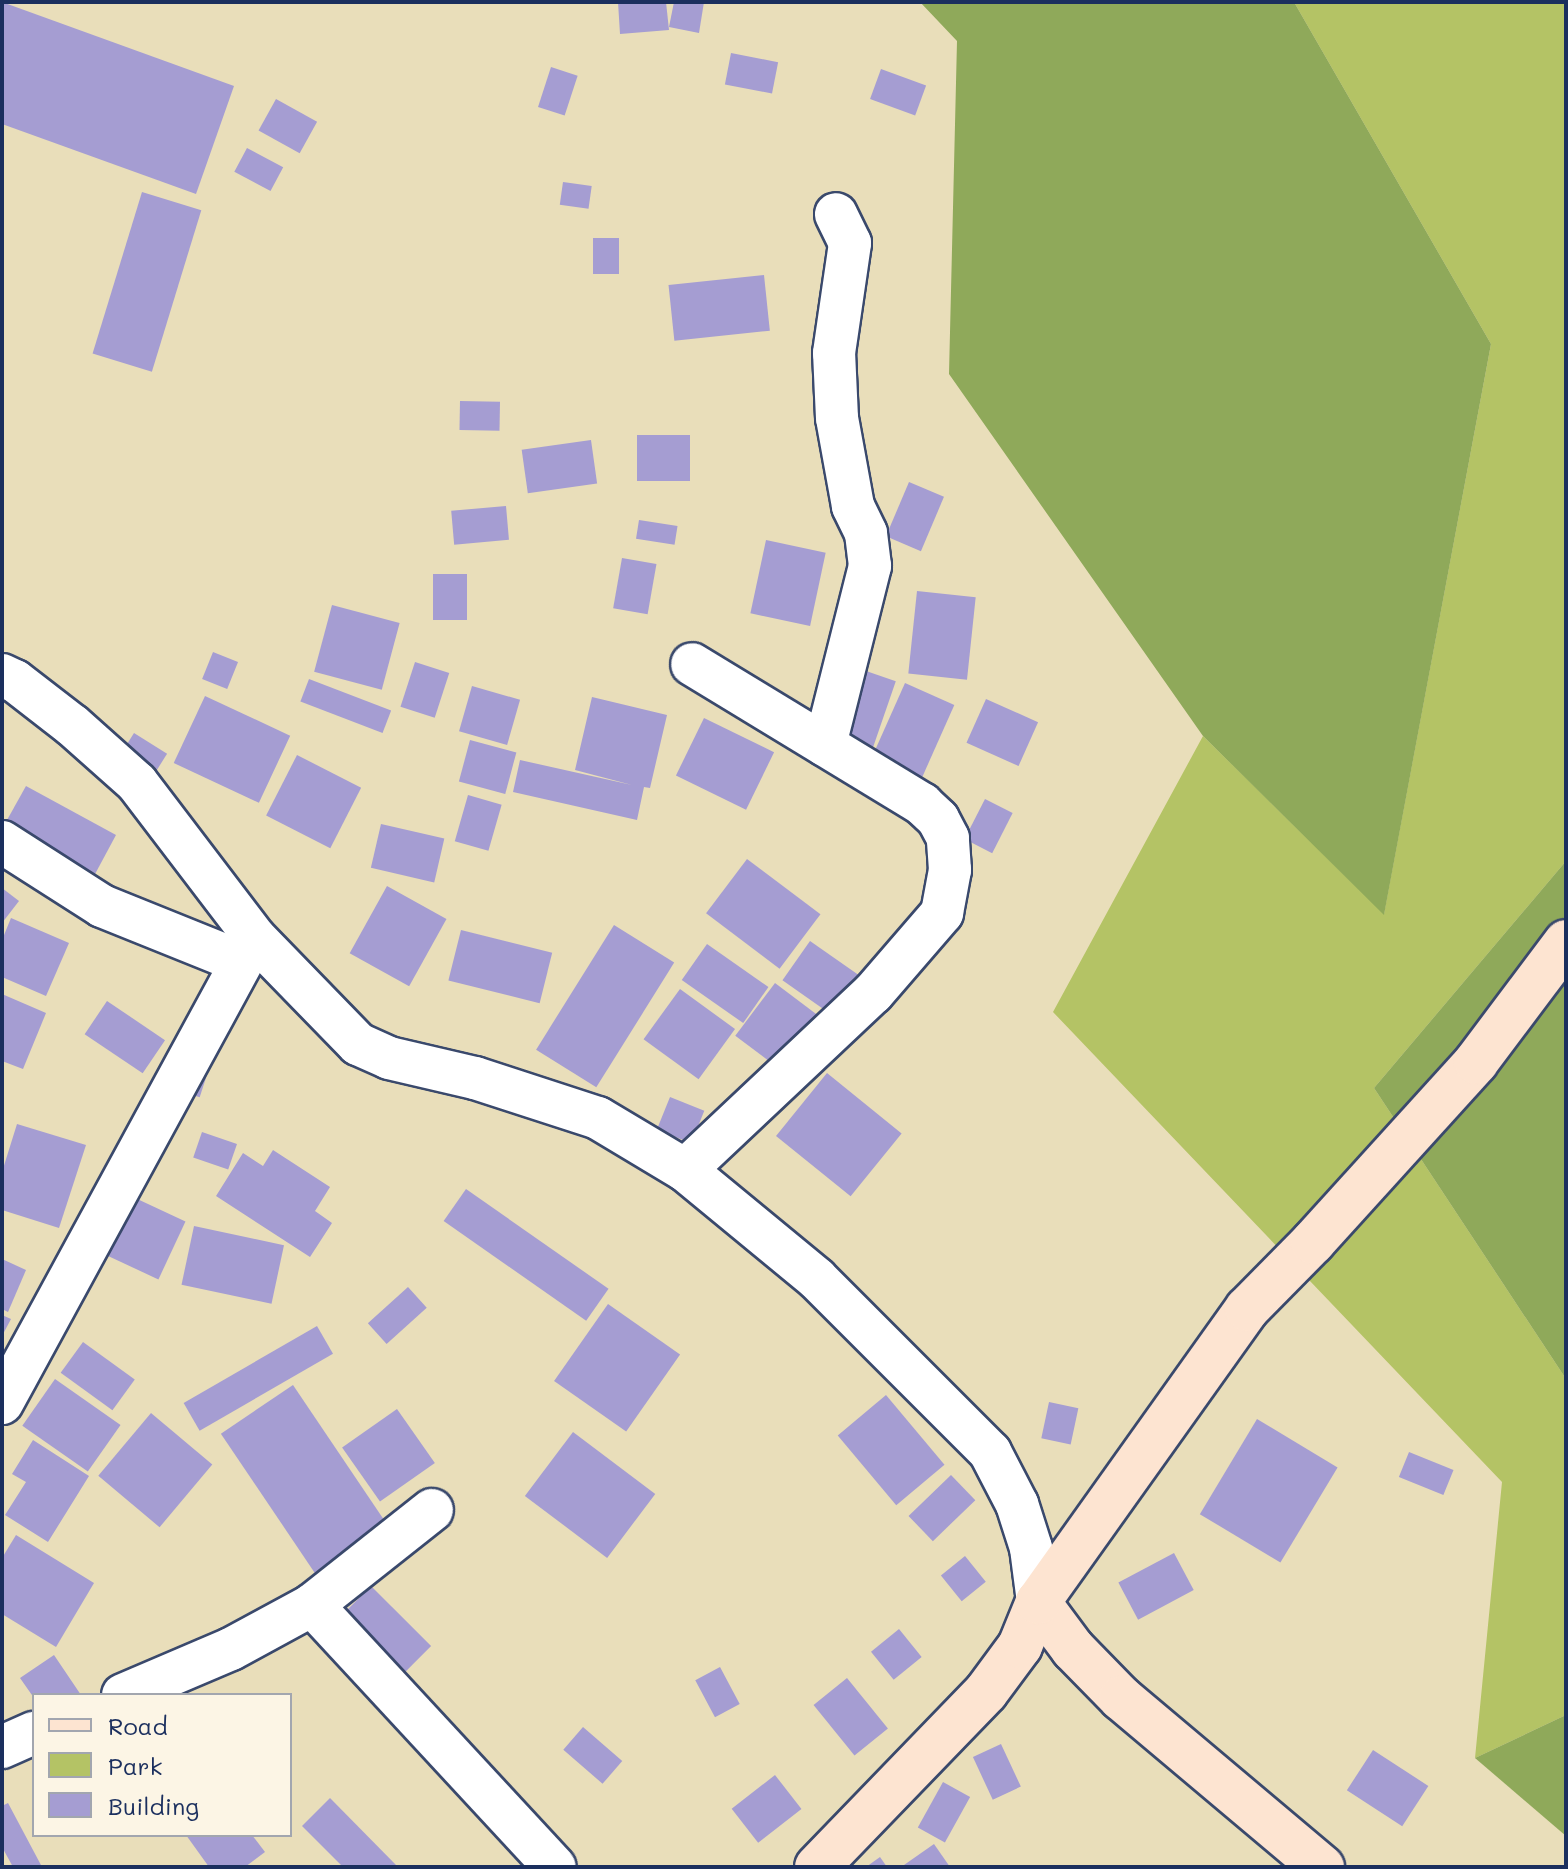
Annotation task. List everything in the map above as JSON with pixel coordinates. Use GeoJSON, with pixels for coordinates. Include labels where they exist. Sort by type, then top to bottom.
{"type":"FeatureCollection","features":[{"type":"Feature","properties":{"kind":"street"},"geometry":{"type":"LineString","coordinates":[[825,745],[870,566],[866,533],[853,506],[837,418],[834,353],[850,243],[836,214]]}},
{"type":"Feature","properties":{"kind":"street"},"geometry":{"type":"LineString","coordinates":[[685,1170],[873,993],[942,913],[950,870],[948,838],[938,819],[922,804],[692,664]]}},
{"type":"Feature","properties":{"kind":"street"},"geometry":{"type":"LineString","coordinates":[[2,675],[15,681],[72,725],[137,783],[248,950],[358,1044],[389,1058],[475,1078],[598,1118],[685,1170],[817,1279],[990,1452],[1017,1504],[1031,1548],[1038,1602],[1073,1649],[1121,1698],[1322,1867]]}},
{"type":"Feature","properties":{"kind":"street"},"geometry":{"type":"LineString","coordinates":[[2,842],[102,906],[248,950]]}},
{"type":"Feature","properties":{"kind":"street"},"geometry":{"type":"LineString","coordinates":[[829,1863],[986,1692],[1020,1646],[1038,1602],[1247,1309],[1313,1242],[1465,1074],[1566,942]]}},
{"type":"Feature","properties":{"kind":"street"},"geometry":{"type":"LineString","coordinates":[[2,1403],[248,950]]}},
{"type":"Feature","properties":{"kind":"street"},"geometry":{"type":"LineString","coordinates":[[128,1693],[231,1649],[312,1605],[432,1510]]}},
{"type":"Feature","properties":{"kind":"street"},"geometry":{"type":"LineString","coordinates":[[312,1605],[555,1867]]}},
{"type":"Feature","properties":{"kind":"street"},"geometry":{"type":"LineString","coordinates":[[2,1747],[32,1734]]}},
{"type":"Feature","properties":{"kind":"green space"},"geometry":{"type":"Polygon","coordinates":[[[920,2],[1294,2],[1491,344],[1384,915],[1203,736],[949,374],[957,41],[920,2]]]}},
{"type":"Feature","properties":{"kind":"green space"},"geometry":{"type":"Polygon","coordinates":[[[1294,2],[1566,2],[1566,861],[1374,1088],[1566,1379],[1566,1715],[1475,1758],[1502,1482],[1053,1012],[1203,736],[1384,914],[1491,344],[1294,2]]]}},
{"type":"Feature","properties":{"kind":"green space"},"geometry":{"type":"Polygon","coordinates":[[[1566,861],[1566,1379],[1374,1088],[1566,861]]]}},
{"type":"Feature","properties":{"kind":"green space"},"geometry":{"type":"Polygon","coordinates":[[[1566,1715],[1566,1836],[1475,1758],[1566,1715]]]}},
{"type":"Feature","properties":{"kind":"building"},"geometry":{"type":"Polygon","coordinates":[[[2,2],[234,86],[196,194],[2,124],[2,2]]]}},
{"type":"Feature","properties":{"kind":"building"},"geometry":{"type":"Polygon","coordinates":[[[618,2],[666,2],[669,30],[620,34],[618,2]]]}},
{"type":"Feature","properties":{"kind":"building"},"geometry":{"type":"Polygon","coordinates":[[[674,2],[704,2],[699,33],[669,27],[674,2]]]}},
{"type":"Feature","properties":{"kind":"building"},"geometry":{"type":"Polygon","coordinates":[[[731,53],[778,62],[772,94],[725,84],[731,53]]]}},
{"type":"Feature","properties":{"kind":"building"},"geometry":{"type":"Polygon","coordinates":[[[551,67],[578,76],[565,116],[538,107],[551,67]]]}},
{"type":"Feature","properties":{"kind":"building"},"geometry":{"type":"Polygon","coordinates":[[[881,69],[926,85],[915,115],[870,99],[881,69]]]}},
{"type":"Feature","properties":{"kind":"building"},"geometry":{"type":"Polygon","coordinates":[[[276,99],[317,122],[300,153],[259,130],[276,99]]]}},
{"type":"Feature","properties":{"kind":"building"},"geometry":{"type":"Polygon","coordinates":[[[247,148],[283,167],[271,191],[234,172],[247,148]]]}},
{"type":"Feature","properties":{"kind":"building"},"geometry":{"type":"Polygon","coordinates":[[[563,182],[592,186],[589,209],[560,205],[563,182]]]}},
{"type":"Feature","properties":{"kind":"building"},"geometry":{"type":"Polygon","coordinates":[[[142,192],[201,210],[152,372],[93,354],[142,192]]]}},
{"type":"Feature","properties":{"kind":"building"},"geometry":{"type":"Polygon","coordinates":[[[593,238],[619,238],[619,274],[593,274],[593,238]]]}},
{"type":"Feature","properties":{"kind":"building"},"geometry":{"type":"Polygon","coordinates":[[[764,275],[770,331],[674,341],[669,285],[764,275]]]}},
{"type":"Feature","properties":{"kind":"building"},"geometry":{"type":"Polygon","coordinates":[[[460,401],[500,402],[499,431],[459,430],[460,401]]]}},
{"type":"Feature","properties":{"kind":"building"},"geometry":{"type":"Polygon","coordinates":[[[637,435],[690,435],[690,481],[637,481],[637,435]]]}},
{"type":"Feature","properties":{"kind":"building"},"geometry":{"type":"Polygon","coordinates":[[[591,440],[597,484],[528,493],[522,450],[591,440]]]}},
{"type":"Feature","properties":{"kind":"building"},"geometry":{"type":"Polygon","coordinates":[[[909,482],[944,497],[921,551],[886,536],[909,482]]]}},
{"type":"Feature","properties":{"kind":"building"},"geometry":{"type":"Polygon","coordinates":[[[506,506],[509,540],[454,545],[451,511],[506,506]]]}},
{"type":"Feature","properties":{"kind":"building"},"geometry":{"type":"Polygon","coordinates":[[[639,520],[678,526],[675,545],[636,539],[639,520]]]}},
{"type":"Feature","properties":{"kind":"building"},"geometry":{"type":"Polygon","coordinates":[[[766,540],[826,553],[810,626],[750,613],[766,540]]]}},
{"type":"Feature","properties":{"kind":"building"},"geometry":{"type":"Polygon","coordinates":[[[622,558],[656,564],[648,614],[613,608],[622,558]]]}},
{"type":"Feature","properties":{"kind":"building"},"geometry":{"type":"Polygon","coordinates":[[[433,574],[467,574],[467,620],[433,620],[433,574]]]}},
{"type":"Feature","properties":{"kind":"building"},"geometry":{"type":"Polygon","coordinates":[[[917,591],[976,597],[967,680],[908,674],[917,591]]]}},
{"type":"Feature","properties":{"kind":"building"},"geometry":{"type":"Polygon","coordinates":[[[332,605],[400,623],[382,690],[314,672],[332,605]]]}},
{"type":"Feature","properties":{"kind":"building"},"geometry":{"type":"Polygon","coordinates":[[[213,652],[238,662],[227,689],[202,679],[213,652]]]}},
{"type":"Feature","properties":{"kind":"building"},"geometry":{"type":"Polygon","coordinates":[[[415,662],[449,673],[435,718],[400,707],[415,662]]]}},
{"type":"Feature","properties":{"kind":"building"},"geometry":{"type":"Polygon","coordinates":[[[840,662],[896,681],[872,750],[816,731],[840,662]]]}},
{"type":"Feature","properties":{"kind":"building"},"geometry":{"type":"Polygon","coordinates":[[[309,679],[391,711],[383,733],[300,701],[309,679]]]}},
{"type":"Feature","properties":{"kind":"building"},"geometry":{"type":"Polygon","coordinates":[[[905,683],[954,705],[920,782],[871,760],[905,683]]]}},
{"type":"Feature","properties":{"kind":"building"},"geometry":{"type":"Polygon","coordinates":[[[472,686],[520,700],[507,745],[459,731],[472,686]]]}},
{"type":"Feature","properties":{"kind":"building"},"geometry":{"type":"Polygon","coordinates":[[[205,696],[290,736],[259,803],[174,763],[205,696]]]}},
{"type":"Feature","properties":{"kind":"building"},"geometry":{"type":"Polygon","coordinates":[[[592,697],[667,715],[650,788],[644,787],[637,820],[513,792],[520,760],[632,785],[575,770],[592,697]]]}},
{"type":"Feature","properties":{"kind":"building"},"geometry":{"type":"Polygon","coordinates":[[[986,699],[1038,722],[1019,766],[966,743],[986,699]]]}},
{"type":"Feature","properties":{"kind":"building"},"geometry":{"type":"Polygon","coordinates":[[[704,718],[774,752],[746,810],[676,776],[704,718]]]}},
{"type":"Feature","properties":{"kind":"building"},"geometry":{"type":"Polygon","coordinates":[[[134,733],[167,754],[152,777],[119,757],[134,733]]]}},
{"type":"Feature","properties":{"kind":"building"},"geometry":{"type":"Polygon","coordinates":[[[470,740],[516,752],[505,794],[459,782],[470,740]]]}},
{"type":"Feature","properties":{"kind":"building"},"geometry":{"type":"Polygon","coordinates":[[[297,755],[361,788],[330,848],[266,816],[297,755]]]}},
{"type":"Feature","properties":{"kind":"building"},"geometry":{"type":"Polygon","coordinates":[[[26,786],[116,835],[87,889],[2,829],[26,786]]]}},
{"type":"Feature","properties":{"kind":"building"},"geometry":{"type":"Polygon","coordinates":[[[468,795],[502,805],[488,851],[455,841],[468,795]]]}},
{"type":"Feature","properties":{"kind":"building"},"geometry":{"type":"Polygon","coordinates":[[[985,799],[1013,813],[992,853],[965,839],[985,799]]]}},
{"type":"Feature","properties":{"kind":"building"},"geometry":{"type":"Polygon","coordinates":[[[381,824],[444,839],[434,882],[371,868],[381,824]]]}},
{"type":"Feature","properties":{"kind":"building"},"geometry":{"type":"Polygon","coordinates":[[[747,859],[820,914],[780,969],[706,913],[747,859]]]}},
{"type":"Feature","properties":{"kind":"building"},"geometry":{"type":"Polygon","coordinates":[[[387,886],[446,919],[409,986],[350,953],[387,886]]]}},
{"type":"Feature","properties":{"kind":"building"},"geometry":{"type":"Polygon","coordinates":[[[2,888],[19,901],[2,923],[2,888]]]}},
{"type":"Feature","properties":{"kind":"building"},"geometry":{"type":"Polygon","coordinates":[[[11,918],[69,943],[46,996],[2,977],[2,940],[11,918]]]}},
{"type":"Feature","properties":{"kind":"building"},"geometry":{"type":"Polygon","coordinates":[[[614,925],[674,963],[596,1087],[536,1050],[614,925]]]}},
{"type":"Feature","properties":{"kind":"building"},"geometry":{"type":"Polygon","coordinates":[[[461,930],[552,953],[540,1003],[448,980],[461,930]]]}},
{"type":"Feature","properties":{"kind":"building"},"geometry":{"type":"Polygon","coordinates":[[[810,941],[861,977],[833,1016],[782,980],[810,941]]]}},
{"type":"Feature","properties":{"kind":"building"},"geometry":{"type":"Polygon","coordinates":[[[707,944],[768,987],[743,1023],[682,980],[707,944]]]}},
{"type":"Feature","properties":{"kind":"building"},"geometry":{"type":"Polygon","coordinates":[[[775,983],[818,1015],[778,1068],[735,1036],[775,983]]]}},
{"type":"Feature","properties":{"kind":"building"},"geometry":{"type":"Polygon","coordinates":[[[680,989],[735,1029],[699,1079],[644,1039],[680,989]]]}},
{"type":"Feature","properties":{"kind":"building"},"geometry":{"type":"Polygon","coordinates":[[[2,994],[46,1013],[23,1069],[2,1061],[2,994]]]}},
{"type":"Feature","properties":{"kind":"building"},"geometry":{"type":"Polygon","coordinates":[[[107,1001],[165,1040],[143,1073],[85,1034],[107,1001]]]}},
{"type":"Feature","properties":{"kind":"building"},"geometry":{"type":"Polygon","coordinates":[[[182,1061],[209,1070],[200,1097],[173,1089],[182,1061]]]}},
{"type":"Feature","properties":{"kind":"building"},"geometry":{"type":"Polygon","coordinates":[[[827,1073],[902,1133],[851,1196],[776,1136],[827,1073]]]}},
{"type":"Feature","properties":{"kind":"building"},"geometry":{"type":"Polygon","coordinates":[[[670,1097],[704,1111],[691,1143],[657,1129],[670,1097]]]}},
{"type":"Feature","properties":{"kind":"building"},"geometry":{"type":"Polygon","coordinates":[[[17,1124],[86,1145],[59,1228],[2,1210],[2,1172],[17,1124]]]}},
{"type":"Feature","properties":{"kind":"building"},"geometry":{"type":"Polygon","coordinates":[[[202,1132],[237,1144],[228,1170],[193,1158],[202,1132]]]}},
{"type":"Feature","properties":{"kind":"building"},"geometry":{"type":"Polygon","coordinates":[[[273,1150],[330,1187],[315,1211],[332,1223],[310,1257],[216,1196],[243,1153],[263,1166],[273,1150]]]}},
{"type":"Feature","properties":{"kind":"building"},"geometry":{"type":"Polygon","coordinates":[[[103,1183],[185,1221],[158,1279],[76,1241],[103,1183]]]}},
{"type":"Feature","properties":{"kind":"building"},"geometry":{"type":"Polygon","coordinates":[[[466,1189],[609,1289],[586,1321],[444,1221],[466,1189]]]}},
{"type":"Feature","properties":{"kind":"building"},"geometry":{"type":"Polygon","coordinates":[[[194,1226],[284,1245],[272,1304],[182,1285],[194,1226]]]}},
{"type":"Feature","properties":{"kind":"building"},"geometry":{"type":"Polygon","coordinates":[[[2,1259],[26,1270],[8,1312],[2,1309],[2,1259]]]}},
{"type":"Feature","properties":{"kind":"building"},"geometry":{"type":"Polygon","coordinates":[[[408,1287],[427,1308],[387,1344],[368,1323],[408,1287]]]}},
{"type":"Feature","properties":{"kind":"building"},"geometry":{"type":"Polygon","coordinates":[[[608,1304],[680,1354],[626,1431],[554,1381],[608,1304]]]}},
{"type":"Feature","properties":{"kind":"building"},"geometry":{"type":"Polygon","coordinates":[[[2,1315],[11,1319],[2,1336],[2,1315]]]}},
{"type":"Feature","properties":{"kind":"building"},"geometry":{"type":"Polygon","coordinates":[[[317,1326],[333,1354],[200,1431],[184,1403],[317,1326]]]}},
{"type":"Feature","properties":{"kind":"building"},"geometry":{"type":"Polygon","coordinates":[[[83,1342],[135,1380],[112,1410],[61,1373],[83,1342]]]}},
{"type":"Feature","properties":{"kind":"building"},"geometry":{"type":"Polygon","coordinates":[[[55,1379],[121,1425],[88,1472],[22,1426],[55,1379]]]}},
{"type":"Feature","properties":{"kind":"building"},"geometry":{"type":"Polygon","coordinates":[[[293,1385],[387,1524],[315,1573],[221,1434],[293,1385]]]}},
{"type":"Feature","properties":{"kind":"building"},"geometry":{"type":"Polygon","coordinates":[[[886,1395],[944,1465],[896,1505],[838,1435],[886,1395]]]}},
{"type":"Feature","properties":{"kind":"building"},"geometry":{"type":"Polygon","coordinates":[[[1049,1402],[1078,1408],[1071,1444],[1041,1438],[1049,1402]]]}},
{"type":"Feature","properties":{"kind":"building"},"geometry":{"type":"Polygon","coordinates":[[[397,1409],[435,1463],[380,1501],[342,1447],[397,1409]]]}},
{"type":"Feature","properties":{"kind":"building"},"geometry":{"type":"Polygon","coordinates":[[[151,1413],[212,1464],[160,1527],[98,1476],[151,1413]]]}},
{"type":"Feature","properties":{"kind":"building"},"geometry":{"type":"Polygon","coordinates":[[[1257,1419],[1338,1467],[1280,1563],[1200,1514],[1257,1419]]]}},
{"type":"Feature","properties":{"kind":"building"},"geometry":{"type":"Polygon","coordinates":[[[573,1432],[655,1494],[607,1558],[525,1496],[573,1432]]]}},
{"type":"Feature","properties":{"kind":"building"},"geometry":{"type":"Polygon","coordinates":[[[33,1440],[89,1476],[48,1542],[5,1515],[26,1482],[12,1474],[33,1440]]]}},
{"type":"Feature","properties":{"kind":"building"},"geometry":{"type":"Polygon","coordinates":[[[1409,1452],[1454,1470],[1443,1495],[1399,1477],[1409,1452]]]}},
{"type":"Feature","properties":{"kind":"building"},"geometry":{"type":"Polygon","coordinates":[[[951,1475],[975,1500],[933,1541],[909,1516],[951,1475]]]}},
{"type":"Feature","properties":{"kind":"building"},"geometry":{"type":"Polygon","coordinates":[[[16,1535],[94,1583],[56,1647],[2,1614],[2,1558],[16,1535]]]}},
{"type":"Feature","properties":{"kind":"building"},"geometry":{"type":"Polygon","coordinates":[[[1174,1553],[1194,1590],[1138,1620],[1118,1583],[1174,1553]]]}},
{"type":"Feature","properties":{"kind":"building"},"geometry":{"type":"Polygon","coordinates":[[[965,1556],[986,1582],[962,1601],[941,1576],[965,1556]]]}},
{"type":"Feature","properties":{"kind":"building"},"geometry":{"type":"Polygon","coordinates":[[[371,1586],[431,1646],[392,1685],[332,1625],[371,1586]]]}},
{"type":"Feature","properties":{"kind":"building"},"geometry":{"type":"Polygon","coordinates":[[[899,1629],[922,1657],[894,1680],[871,1652],[899,1629]]]}},
{"type":"Feature","properties":{"kind":"building"},"geometry":{"type":"Polygon","coordinates":[[[54,1655],[80,1693],[32,1695],[20,1678],[54,1655]]]}},
{"type":"Feature","properties":{"kind":"building"},"geometry":{"type":"Polygon","coordinates":[[[720,1667],[740,1704],[715,1717],[695,1680],[720,1667]]]}},
{"type":"Feature","properties":{"kind":"building"},"geometry":{"type":"Polygon","coordinates":[[[847,1678],[888,1729],[854,1756],[814,1705],[847,1678]]]}},
{"type":"Feature","properties":{"kind":"building"},"geometry":{"type":"Polygon","coordinates":[[[583,1727],[622,1761],[603,1784],[563,1750],[583,1727]]]}},
{"type":"Feature","properties":{"kind":"building"},"geometry":{"type":"Polygon","coordinates":[[[1001,1744],[1021,1787],[993,1800],[973,1757],[1001,1744]]]}},
{"type":"Feature","properties":{"kind":"building"},"geometry":{"type":"Polygon","coordinates":[[[1373,1750],[1428,1786],[1402,1826],[1347,1790],[1373,1750]]]}},
{"type":"Feature","properties":{"kind":"building"},"geometry":{"type":"Polygon","coordinates":[[[775,1775],[801,1809],[758,1843],[732,1809],[775,1775]]]}},
{"type":"Feature","properties":{"kind":"building"},"geometry":{"type":"Polygon","coordinates":[[[943,1782],[970,1797],[945,1843],[918,1827],[943,1782]]]}},
{"type":"Feature","properties":{"kind":"building"},"geometry":{"type":"Polygon","coordinates":[[[330,1798],[398,1867],[343,1867],[302,1826],[330,1798]]]}},
{"type":"Feature","properties":{"kind":"building"},"geometry":{"type":"Polygon","coordinates":[[[8,1803],[42,1867],[13,1867],[2,1847],[2,1806],[8,1803]]]}},
{"type":"Feature","properties":{"kind":"building"},"geometry":{"type":"Polygon","coordinates":[[[187,1837],[254,1837],[265,1852],[245,1867],[209,1867],[187,1837]]]}},
{"type":"Feature","properties":{"kind":"building"},"geometry":{"type":"Polygon","coordinates":[[[934,1844],[950,1867],[904,1865],[934,1844]]]}},
{"type":"Feature","properties":{"kind":"building"},"geometry":{"type":"Polygon","coordinates":[[[880,1857],[887,1867],[866,1867],[880,1857]]]}}]}
